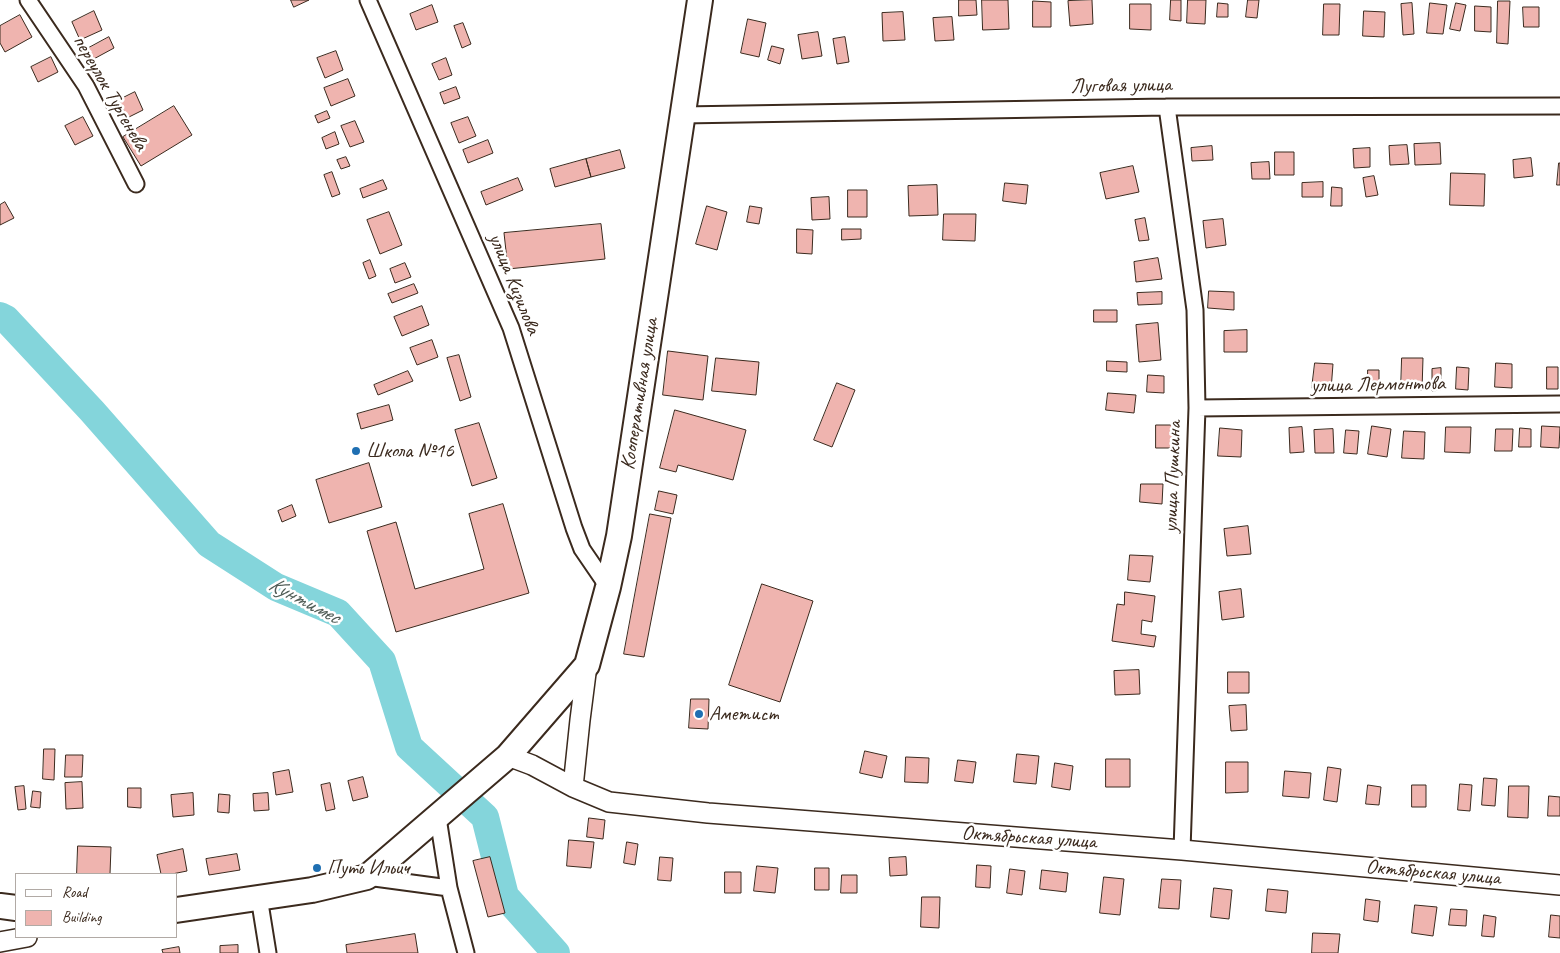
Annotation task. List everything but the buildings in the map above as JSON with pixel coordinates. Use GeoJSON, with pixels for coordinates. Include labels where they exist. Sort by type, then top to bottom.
{"type":"FeatureCollection","features":[{"type":"Feature","properties":{"kind":"main road","name":"Кооперативная улица"},"geometry":{"type":"LineString","coordinates":[[587,665],[608,587],[619,536],[700,0]]}},
{"type":"Feature","properties":{"kind":"main road"},"geometry":{"type":"LineString","coordinates":[[178,910],[312,890],[367,877],[508,756],[587,665]]}},
{"type":"Feature","properties":{"kind":"main road"},"geometry":{"type":"LineString","coordinates":[[0,906],[15,908]]}},
{"type":"Feature","properties":{"kind":"street","name":"переулок Тургенева"},"geometry":{"type":"LineString","coordinates":[[28,0],[86,86],[136,184]]}},
{"type":"Feature","properties":{"kind":"street","name":"улица Кизилова"},"geometry":{"type":"LineString","coordinates":[[368,0],[511,328],[582,549],[608,587]]}},
{"type":"Feature","properties":{"kind":"street","name":"Луговая улица"},"geometry":{"type":"LineString","coordinates":[[682,115],[1167,107],[1560,106]]}},
{"type":"Feature","properties":{"kind":"street","name":"улица Пушкина"},"geometry":{"type":"LineString","coordinates":[[1167,107],[1195,310],[1197,408],[1182,850]]}},
{"type":"Feature","properties":{"kind":"street","name":"улица Лермонтова"},"geometry":{"type":"LineString","coordinates":[[1197,408],[1560,404]]}},
{"type":"Feature","properties":{"kind":"street","name":"Кооперативная улица"},"geometry":{"type":"LineString","coordinates":[[574,786],[587,665]]}},
{"type":"Feature","properties":{"kind":"street","name":"Октябрьская улица"},"geometry":{"type":"LineString","coordinates":[[508,756],[532,765],[609,802],[708,813],[1182,850],[1560,885]]}},
{"type":"Feature","properties":{"kind":"street"},"geometry":{"type":"LineString","coordinates":[[438,818],[449,888],[466,953]]}},
{"type":"Feature","properties":{"kind":"street"},"geometry":{"type":"LineString","coordinates":[[367,877],[449,888]]}},
{"type":"Feature","properties":{"kind":"street"},"geometry":{"type":"LineString","coordinates":[[259,897],[268,953]]}},
{"type":"Feature","properties":{"kind":"street"},"geometry":{"type":"LineString","coordinates":[[0,942],[22,938]]}},
{"type":"Feature","properties":{"kind":"waterway","name":"Кунтимес"},"geometry":{"type":"LineString","coordinates":[[0,316],[6,319],[92,411],[209,544],[276,587],[338,613],[382,661],[409,747],[485,817],[505,896],[556,953]]}},
{"type":"Feature","properties":{"kind":"place","name":"Школа №16"},"geometry":{"type":"Point","coordinates":[356,451]}},
{"type":"Feature","properties":{"kind":"place","name":"Аметист"},"geometry":{"type":"Point","coordinates":[699,714]}},
{"type":"Feature","properties":{"kind":"place","name":"Путь Ильич"},"geometry":{"type":"Point","coordinates":[317,868]}}]}
